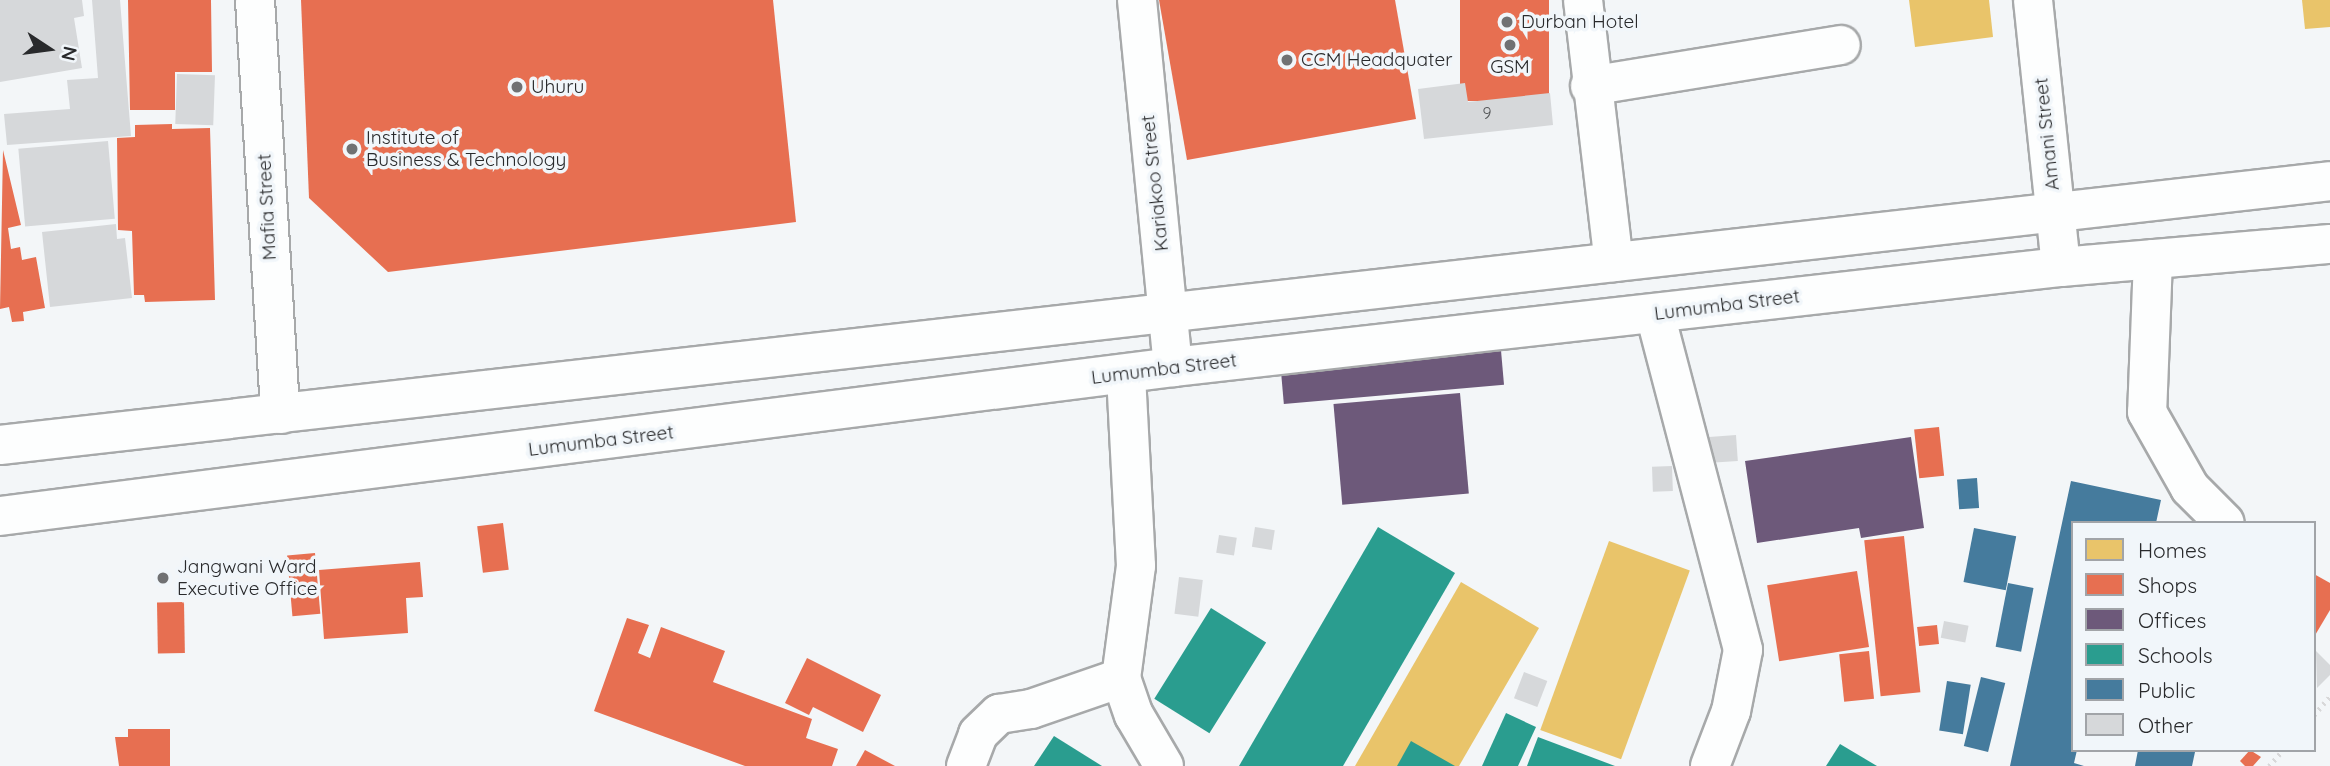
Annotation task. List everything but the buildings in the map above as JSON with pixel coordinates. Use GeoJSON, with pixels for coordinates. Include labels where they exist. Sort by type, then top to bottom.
{"type":"FeatureCollection","features":[{"type":"Feature","properties":{"kind":"main road","name":"Mafia Street"},"geometry":{"type":"LineString","coordinates":[[255,0],[280,414]]}},
{"type":"Feature","properties":{"kind":"main road","name":"Kariakoo Street"},"geometry":{"type":"LineString","coordinates":[[1137,0],[1173,367]]}},
{"type":"Feature","properties":{"kind":"main road"},"geometry":{"type":"LineString","coordinates":[[1583,0],[1590,86],[1614,262]]}},
{"type":"Feature","properties":{"kind":"main road","name":"Amani Street"},"geometry":{"type":"LineString","coordinates":[[2033,0],[2061,267]]}},
{"type":"Feature","properties":{"kind":"main road"},"geometry":{"type":"LineString","coordinates":[[1590,86],[1841,45]]}},
{"type":"Feature","properties":{"kind":"main road"},"geometry":{"type":"LineString","coordinates":[[0,445],[2330,181]]}},
{"type":"Feature","properties":{"kind":"main road","name":"Lumumba Street"},"geometry":{"type":"LineString","coordinates":[[0,516],[1173,367],[2061,267],[2330,244]]}},
{"type":"Feature","properties":{"kind":"main road"},"geometry":{"type":"LineString","coordinates":[[2153,259],[2147,412],[2190,488],[2223,521]]}},
{"type":"Feature","properties":{"kind":"main road"},"geometry":{"type":"LineString","coordinates":[[1655,314],[1743,650],[1731,711],[1710,766]]}},
{"type":"Feature","properties":{"kind":"main road"},"geometry":{"type":"LineString","coordinates":[[1126,374],[1136,566],[1121,678],[1134,715],[1164,766]]}},
{"type":"Feature","properties":{"kind":"main road"},"geometry":{"type":"LineString","coordinates":[[966,766],[978,734],[999,714],[1031,709],[1121,678]]}},
{"type":"Feature","properties":{"kind":"path"},"geometry":{"type":"LineString","coordinates":[[2316,713],[2330,696]]}},
{"type":"Feature","properties":{"kind":"path"},"geometry":{"type":"LineString","coordinates":[[2270,766],[2281,752]]}},
{"type":"Feature","properties":{"kind":"place","name":"Durban Hotel"},"geometry":{"type":"Point","coordinates":[1507,22]}},
{"type":"Feature","properties":{"kind":"place","name":"GSM"},"geometry":{"type":"Point","coordinates":[1510,45]}},
{"type":"Feature","properties":{"kind":"place","name":"CCM Headquater"},"geometry":{"type":"Point","coordinates":[1287,60]}},
{"type":"Feature","properties":{"kind":"place","name":"Uhuru"},"geometry":{"type":"Point","coordinates":[517,87]}},
{"type":"Feature","properties":{"kind":"place","name":"Institute of Business & Technology"},"geometry":{"type":"Point","coordinates":[352,149]}},
{"type":"Feature","properties":{"kind":"place","name":"Jangwani Ward Executive Office"},"geometry":{"type":"Point","coordinates":[163,578]}}]}
